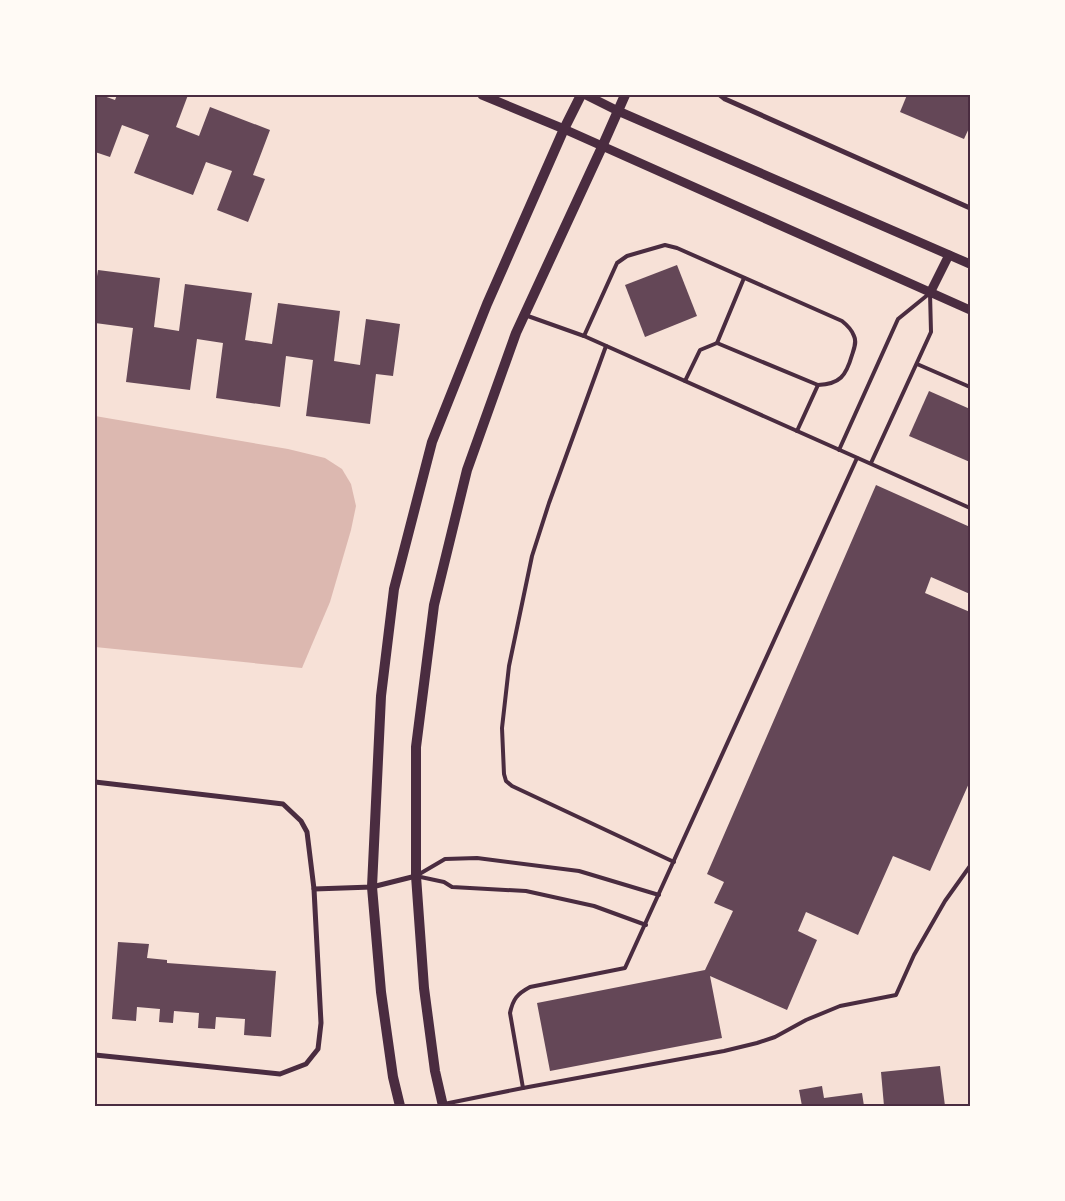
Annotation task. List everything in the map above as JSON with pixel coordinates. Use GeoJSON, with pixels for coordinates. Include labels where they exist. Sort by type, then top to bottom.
{"type":"FeatureCollection","features":[{"type":"Feature","properties":{"kind":"main road"},"geometry":{"type":"LineString","coordinates":[[400,1106],[393,1077],[382,992],[372,887],[381,696],[394,589],[432,442],[487,304],[564,129],[581,95]]}},
{"type":"Feature","properties":{"kind":"main road"},"geometry":{"type":"LineString","coordinates":[[443,1105],[435,1071],[424,988],[416,876],[416,747],[434,606],[467,470],[516,333],[625,95]]}},
{"type":"Feature","properties":{"kind":"street"},"geometry":{"type":"LineString","coordinates":[[482,95],[564,129],[970,310]]}},
{"type":"Feature","properties":{"kind":"street"},"geometry":{"type":"LineString","coordinates":[[586,95],[618,111],[970,264]]}},
{"type":"Feature","properties":{"kind":"street"},"geometry":{"type":"LineString","coordinates":[[720,95],[725,100],[970,208]]}},
{"type":"Feature","properties":{"kind":"street"},"geometry":{"type":"LineString","coordinates":[[930,293],[949,255]]}},
{"type":"Feature","properties":{"kind":"street"},"geometry":{"type":"LineString","coordinates":[[95,782],[282,804],[301,821],[307,832],[314,889],[321,1023],[318,1049],[306,1064],[280,1074],[95,1055]]}},
{"type":"Feature","properties":{"kind":"street"},"geometry":{"type":"LineString","coordinates":[[314,889],[372,887],[416,876]]}},
{"type":"Feature","properties":{"kind":"lane"},"geometry":{"type":"LineString","coordinates":[[584,336],[617,263],[627,256],[665,246],[677,248],[842,321],[848,326],[856,341],[848,369],[842,378],[828,384],[818,385],[717,343],[700,350],[685,381]]}},
{"type":"Feature","properties":{"kind":"lane"},"geometry":{"type":"LineString","coordinates":[[717,343],[744,278]]}},
{"type":"Feature","properties":{"kind":"lane"},"geometry":{"type":"LineString","coordinates":[[871,463],[931,332],[930,293]]}},
{"type":"Feature","properties":{"kind":"lane"},"geometry":{"type":"LineString","coordinates":[[839,450],[898,319],[930,293]]}},
{"type":"Feature","properties":{"kind":"lane"},"geometry":{"type":"LineString","coordinates":[[525,315],[584,336],[970,508]]}},
{"type":"Feature","properties":{"kind":"lane"},"geometry":{"type":"LineString","coordinates":[[606,346],[549,503],[532,556],[509,666],[502,728],[504,774],[506,781],[512,786],[674,862]]}},
{"type":"Feature","properties":{"kind":"lane"},"geometry":{"type":"LineString","coordinates":[[917,364],[970,388]]}},
{"type":"Feature","properties":{"kind":"lane"},"geometry":{"type":"LineString","coordinates":[[796,431],[818,385]]}},
{"type":"Feature","properties":{"kind":"lane"},"geometry":{"type":"LineString","coordinates":[[523,1088],[510,1013],[512,1002],[519,993],[530,987],[625,968],[857,458]]}},
{"type":"Feature","properties":{"kind":"lane"},"geometry":{"type":"LineString","coordinates":[[416,876],[445,859],[477,858],[579,871],[659,895]]}},
{"type":"Feature","properties":{"kind":"lane"},"geometry":{"type":"LineString","coordinates":[[443,1105],[757,1044],[776,1037],[806,1020],[840,1006],[896,995],[914,954],[945,901],[970,866]]}},
{"type":"Feature","properties":{"kind":"lane"},"geometry":{"type":"LineString","coordinates":[[416,876],[444,882],[452,887],[526,891],[594,906],[646,925]]}},
{"type":"Feature","properties":{"kind":"shaded area"},"geometry":{"type":"Polygon","coordinates":[[[95,416],[288,449],[325,458],[342,469],[351,484],[356,506],[330,602],[302,668],[95,647],[95,416]]]}},
{"type":"Feature","properties":{"kind":"building"},"geometry":{"type":"Polygon","coordinates":[[[95,95],[115,100],[117,95],[188,95],[176,127],[199,136],[210,107],[270,130],[253,175],[265,179],[248,222],[217,210],[232,171],[206,162],[193,195],[134,173],[149,135],[122,125],[110,157],[95,152],[95,95]]]}},
{"type":"Feature","properties":{"kind":"building"},"geometry":{"type":"Polygon","coordinates":[[[907,95],[970,95],[970,126],[964,139],[900,112],[907,95]]]}},
{"type":"Feature","properties":{"kind":"building"},"geometry":{"type":"Polygon","coordinates":[[[677,265],[697,316],[645,337],[625,285],[677,265]]]}},
{"type":"Feature","properties":{"kind":"building"},"geometry":{"type":"Polygon","coordinates":[[[98,270],[160,278],[154,327],[179,331],[185,284],[252,293],[245,340],[272,344],[278,303],[340,311],[334,361],[360,365],[366,319],[400,324],[393,376],[376,374],[370,424],[306,416],[313,360],[286,356],[280,407],[216,398],[223,343],[197,339],[190,390],[126,382],[133,328],[95,323],[95,289],[98,270]]]}},
{"type":"Feature","properties":{"kind":"building"},"geometry":{"type":"Polygon","coordinates":[[[929,391],[970,409],[970,462],[909,436],[929,391]]]}},
{"type":"Feature","properties":{"kind":"building"},"geometry":{"type":"Polygon","coordinates":[[[876,485],[970,527],[970,594],[931,577],[925,593],[970,612],[970,781],[930,871],[893,856],[858,935],[806,912],[798,931],[817,940],[787,1010],[710,976],[722,1038],[550,1071],[537,1003],[705,970],[733,911],[714,903],[724,882],[707,874],[876,485]]]}},
{"type":"Feature","properties":{"kind":"building"},"geometry":{"type":"Polygon","coordinates":[[[118,942],[149,944],[147,958],[167,960],[167,963],[276,971],[271,1037],[244,1035],[245,1019],[216,1017],[215,1029],[198,1028],[199,1013],[174,1011],[173,1023],[159,1022],[160,1009],[137,1007],[136,1021],[112,1019],[118,942]]]}},
{"type":"Feature","properties":{"kind":"building"},"geometry":{"type":"Polygon","coordinates":[[[940,1066],[945,1106],[884,1106],[881,1072],[940,1066]]]}},
{"type":"Feature","properties":{"kind":"building"},"geometry":{"type":"Polygon","coordinates":[[[822,1086],[824,1098],[862,1093],[864,1106],[802,1106],[799,1090],[822,1086]]]}}]}
